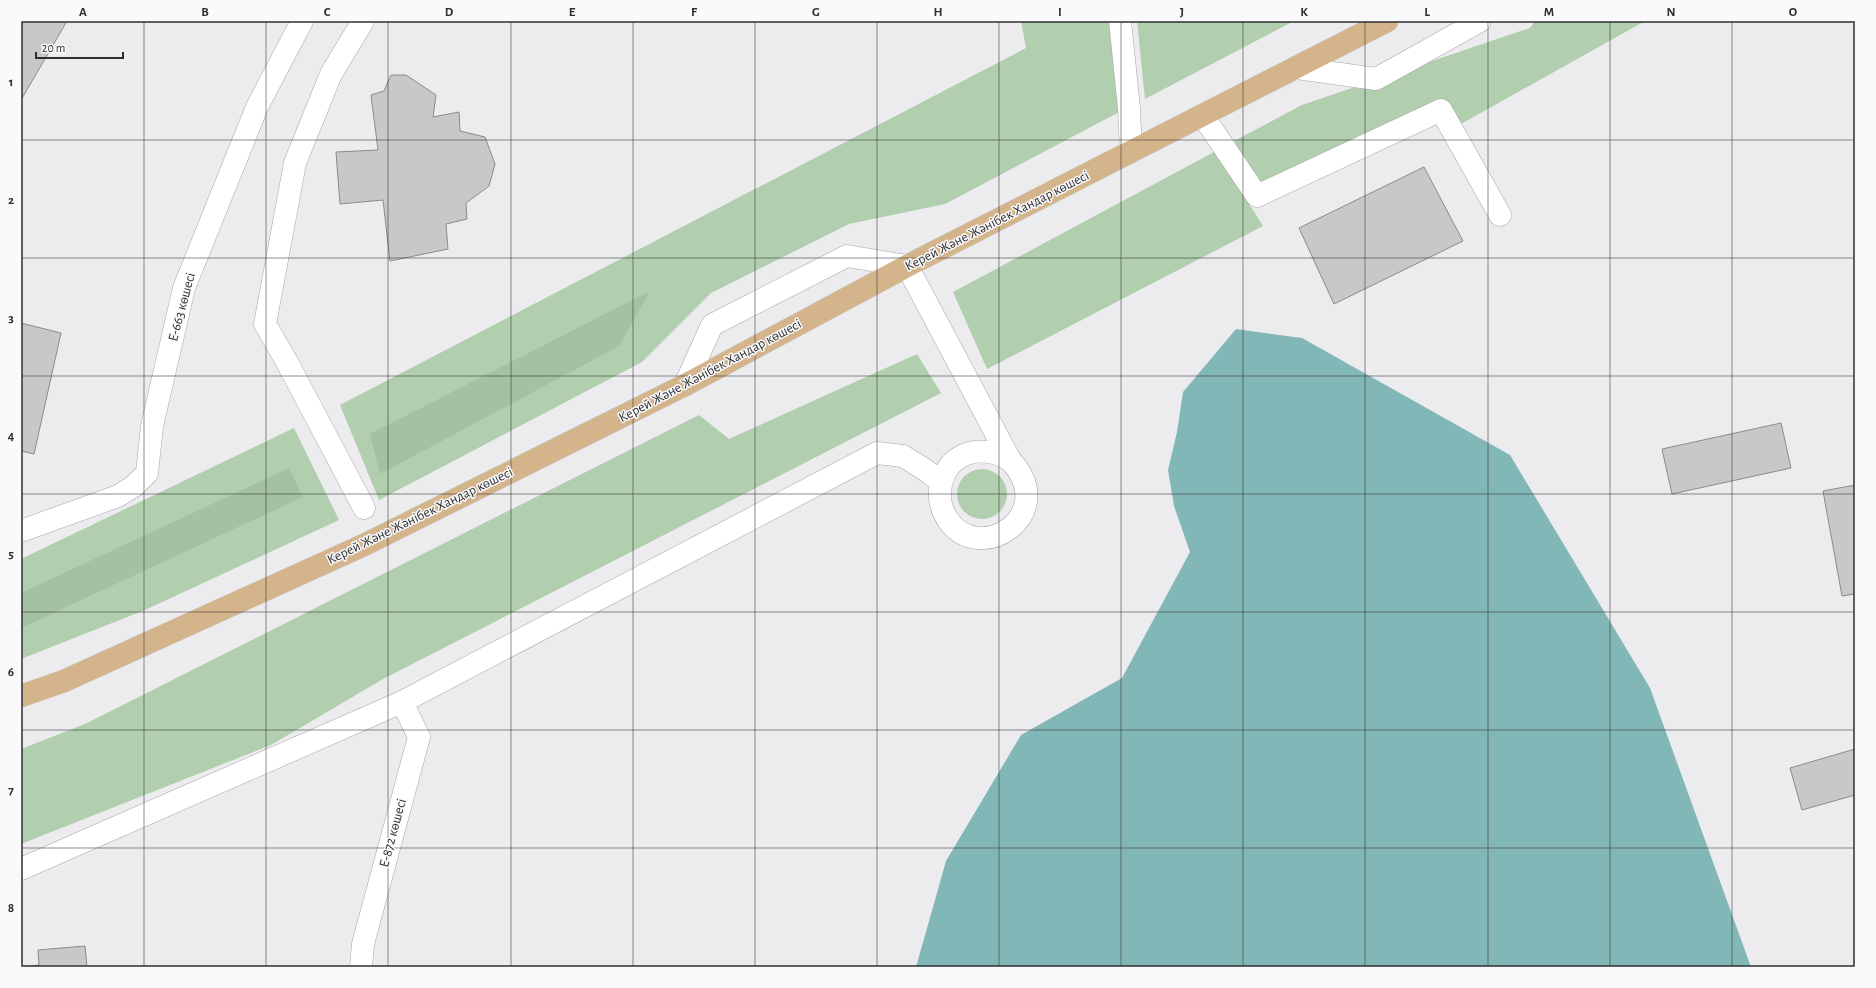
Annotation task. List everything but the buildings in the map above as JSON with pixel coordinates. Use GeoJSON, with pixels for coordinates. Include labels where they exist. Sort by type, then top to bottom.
{"type":"FeatureCollection","features":[{"type":"Feature","properties":{"kind":"main road","name":"Керей Және Жәнібек Хандар көшесі"},"geometry":{"type":"LineString","coordinates":[[21,696],[64,681],[366,544],[685,385],[907,266],[1387,21]]}},
{"type":"Feature","properties":{"kind":"street","name":"Е-663 көшесі"},"geometry":{"type":"LineString","coordinates":[[21,531],[118,496],[134,486],[147,473],[152,426],[184,288],[257,107],[302,21]]}},
{"type":"Feature","properties":{"kind":"street"},"geometry":{"type":"LineString","coordinates":[[363,21],[331,74],[295,163],[265,324],[288,362],[364,508]]}},
{"type":"Feature","properties":{"kind":"street"},"geometry":{"type":"LineString","coordinates":[[1120,21],[1129,108],[1130,152]]}},
{"type":"Feature","properties":{"kind":"street"},"geometry":{"type":"LineString","coordinates":[[1297,68],[1376,79],[1480,21]]}},
{"type":"Feature","properties":{"kind":"street"},"geometry":{"type":"LineString","coordinates":[[1203,116],[1257,196],[1441,110],[1500,214]]}},
{"type":"Feature","properties":{"kind":"street"},"geometry":{"type":"LineString","coordinates":[[685,385],[712,325],[847,256],[907,266],[1010,460]]}},
{"type":"Feature","properties":{"kind":"street"},"geometry":{"type":"LineString","coordinates":[[984,450],[998,453],[1010,460],[1020,470],[1026,483],[1027,497],[1024,511],[1016,523],[1004,532],[991,537],[976,538],[962,533],[951,524],[942,511],[939,497],[941,482],[953,464],[958,459],[970,452],[984,450]]}},
{"type":"Feature","properties":{"kind":"street"},"geometry":{"type":"LineString","coordinates":[[21,869],[402,702],[877,453],[903,456],[924,468],[941,482]]}},
{"type":"Feature","properties":{"kind":"street","name":"Е-872 көшесі"},"geometry":{"type":"LineString","coordinates":[[362,967],[363,944],[419,737],[402,702]]}},
{"type":"Feature","properties":{"kind":"green space"},"geometry":{"type":"Polygon","coordinates":[[[1021,21],[1109,21],[1123,110],[945,204],[849,224],[711,293],[642,362],[379,500],[340,405],[1026,48],[1021,21]]]}},
{"type":"Feature","properties":{"kind":"green space"},"geometry":{"type":"Polygon","coordinates":[[[1137,21],[1294,21],[1145,99],[1137,21]]]}},
{"type":"Feature","properties":{"kind":"green space"},"geometry":{"type":"Polygon","coordinates":[[[1535,21],[1645,21],[1452,129],[1441,110],[1267,192],[1234,141],[1302,105],[1530,28],[1535,21]]]}},
{"type":"Feature","properties":{"kind":"green space"},"geometry":{"type":"Polygon","coordinates":[[[1216,151],[1263,226],[987,369],[953,292],[1216,151]]]}},
{"type":"Feature","properties":{"kind":"green space"},"geometry":{"type":"Polygon","coordinates":[[[650,291],[619,346],[380,474],[370,434],[650,291]]]}},
{"type":"Feature","properties":{"kind":"green space"},"geometry":{"type":"Polygon","coordinates":[[[917,354],[941,393],[383,679],[271,745],[21,844],[21,749],[85,724],[699,415],[729,439],[917,354]]]}},
{"type":"Feature","properties":{"kind":"green space"},"geometry":{"type":"Polygon","coordinates":[[[294,428],[339,520],[145,610],[21,659],[21,559],[294,428]]]}},
{"type":"Feature","properties":{"kind":"green space"},"geometry":{"type":"Polygon","coordinates":[[[289,468],[303,497],[21,628],[21,593],[289,468]]]}},
{"type":"Feature","properties":{"kind":"green space"},"geometry":{"type":"Polygon","coordinates":[[[982,469],[991,471],[1000,476],[1005,485],[1007,494],[1005,503],[1000,512],[991,517],[982,519],[973,517],[964,512],[959,503],[957,494],[959,485],[964,476],[973,471],[982,469]]]}},
{"type":"Feature","properties":{"kind":"water"},"geometry":{"type":"Polygon","coordinates":[[[1236,329],[1302,338],[1510,455],[1650,688],[1751,967],[916,967],[946,861],[1021,735],[1122,678],[1190,552],[1174,506],[1168,470],[1177,432],[1183,392],[1236,329]]]}}]}
